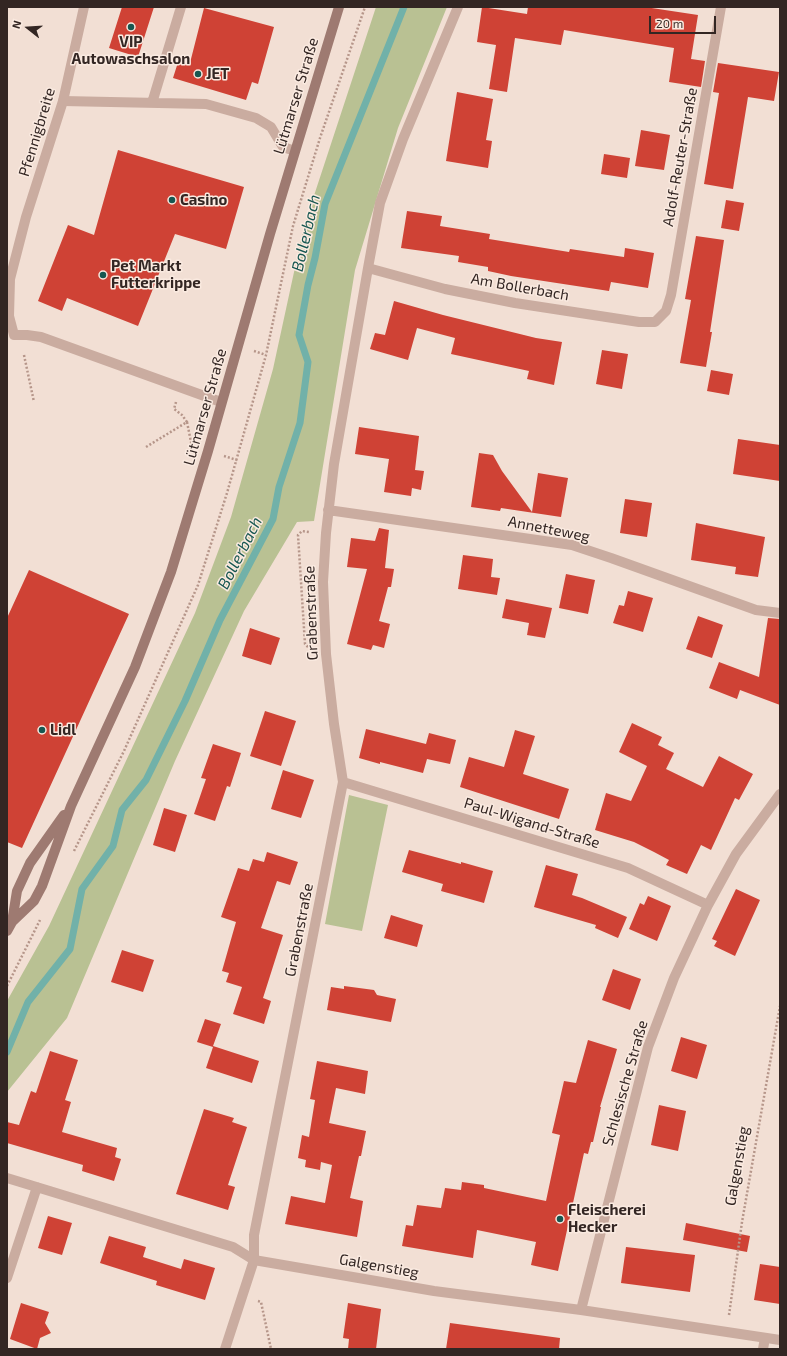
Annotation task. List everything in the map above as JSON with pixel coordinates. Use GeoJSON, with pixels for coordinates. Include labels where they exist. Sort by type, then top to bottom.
{"type":"FeatureCollection","features":[{"type":"Feature","properties":{"kind":"main road","name":"Lütmarser Straße"},"geometry":{"type":"LineString","coordinates":[[9,927],[34,901],[42,886],[71,806],[135,667],[168,580],[208,451],[295,151],[339,7]]}},
{"type":"Feature","properties":{"kind":"main road","name":"Lütmarser Straße"},"geometry":{"type":"LineString","coordinates":[[9,927],[17,891],[30,863],[71,806]]}},
{"type":"Feature","properties":{"kind":"street","name":"Pfennigbreite"},"geometry":{"type":"LineString","coordinates":[[84,7],[63,101],[26,217],[10,279],[9,316],[11,337],[27,335],[41,337],[221,402]]}},
{"type":"Feature","properties":{"kind":"street"},"geometry":{"type":"LineString","coordinates":[[152,103],[181,7]]}},
{"type":"Feature","properties":{"kind":"street"},"geometry":{"type":"LineString","coordinates":[[328,510],[334,464],[380,203],[403,139],[458,7]]}},
{"type":"Feature","properties":{"kind":"street","name":"Adolf-Reuter-Straße"},"geometry":{"type":"LineString","coordinates":[[666,311],[671,295],[721,7]]}},
{"type":"Feature","properties":{"kind":"street"},"geometry":{"type":"LineString","coordinates":[[63,101],[206,104],[256,118],[272,127],[283,147],[295,151]]}},
{"type":"Feature","properties":{"kind":"street","name":"Am Bollerbach"},"geometry":{"type":"LineString","coordinates":[[368,268],[453,291],[515,303],[639,322],[655,322],[666,311]]}},
{"type":"Feature","properties":{"kind":"street","name":"Annetteweg"},"geometry":{"type":"LineString","coordinates":[[328,510],[572,545],[756,610],[780,613]]}},
{"type":"Feature","properties":{"kind":"street","name":"Grabenstraße"},"geometry":{"type":"LineString","coordinates":[[225,1349],[254,1260],[254,1235],[343,782],[334,724],[326,654],[323,582],[328,510]]}},
{"type":"Feature","properties":{"kind":"street","name":"Paul-Wigand-Straße"},"geometry":{"type":"LineString","coordinates":[[343,782],[628,868],[708,905]]}},
{"type":"Feature","properties":{"kind":"street","name":"Schlesische Straße"},"geometry":{"type":"LineString","coordinates":[[581,1310],[648,1047],[674,978],[708,905],[736,854],[780,794]]}},
{"type":"Feature","properties":{"kind":"street","name":"Galgenstieg"},"geometry":{"type":"LineString","coordinates":[[7,1178],[233,1247],[254,1260],[434,1291],[581,1310],[780,1340]]}},
{"type":"Feature","properties":{"kind":"street"},"geometry":{"type":"LineString","coordinates":[[7,1278],[37,1187]]}},
{"type":"Feature","properties":{"kind":"street"},"geometry":{"type":"LineString","coordinates":[[763,1349],[765,1338]]}},
{"type":"Feature","properties":{"kind":"path"},"geometry":{"type":"LineString","coordinates":[[24,355],[34,402]]}},
{"type":"Feature","properties":{"kind":"path"},"geometry":{"type":"LineString","coordinates":[[146,447],[187,422],[182,415],[174,409],[180,388]]}},
{"type":"Feature","properties":{"kind":"path"},"geometry":{"type":"LineString","coordinates":[[298,535],[305,644],[317,655],[326,654]]}},
{"type":"Feature","properties":{"kind":"path","name":"Galgenstieg"},"geometry":{"type":"LineString","coordinates":[[726,1332],[742,1222],[780,1006]]}},
{"type":"Feature","properties":{"kind":"path"},"geometry":{"type":"LineString","coordinates":[[243,1294],[261,1302],[271,1349]]}},
{"type":"Feature","properties":{"kind":"green space"},"geometry":{"type":"Polygon","coordinates":[[[376,7],[447,7],[398,128],[355,270],[314,521],[297,522],[244,611],[175,761],[67,1018],[7,1092],[7,1001],[49,926],[195,613],[231,517],[273,369],[304,226],[376,7]]]}},
{"type":"Feature","properties":{"kind":"green space"},"geometry":{"type":"Polygon","coordinates":[[[349,795],[388,805],[362,931],[325,924],[349,795]]]}},
{"type":"Feature","properties":{"kind":"building","name":"VIP Autowaschsalon"},"geometry":{"type":"Polygon","coordinates":[[[122,7],[154,7],[138,57],[109,48],[122,7]]]}},
{"type":"Feature","properties":{"kind":"building"},"geometry":{"type":"Polygon","coordinates":[[[482,7],[527,14],[528,7],[645,7],[698,15],[691,59],[705,61],[701,87],[669,82],[674,48],[564,30],[561,45],[515,38],[507,92],[489,89],[496,45],[477,42],[482,7]]]}},
{"type":"Feature","properties":{"kind":"building"},"geometry":{"type":"Polygon","coordinates":[[[204,8],[274,27],[258,84],[252,82],[246,100],[173,78],[180,56],[191,59],[204,8]]]}},
{"type":"Feature","properties":{"kind":"building"},"geometry":{"type":"Polygon","coordinates":[[[718,63],[779,72],[774,101],[748,97],[733,189],[704,184],[719,93],[713,92],[718,63]]]}},
{"type":"Feature","properties":{"kind":"building"},"geometry":{"type":"Polygon","coordinates":[[[457,92],[493,99],[486,140],[492,141],[488,168],[446,161],[457,92]]]}},
{"type":"Feature","properties":{"kind":"building"},"geometry":{"type":"Polygon","coordinates":[[[641,130],[670,135],[664,170],[635,166],[641,130]]]}},
{"type":"Feature","properties":{"kind":"building"},"geometry":{"type":"Polygon","coordinates":[[[118,150],[244,187],[226,249],[175,234],[138,326],[67,298],[62,311],[38,301],[68,225],[94,235],[118,150]]]}},
{"type":"Feature","properties":{"kind":"building"},"geometry":{"type":"Polygon","coordinates":[[[604,154],[630,158],[627,178],[601,174],[604,154]]]}},
{"type":"Feature","properties":{"kind":"building"},"geometry":{"type":"Polygon","coordinates":[[[726,200],[744,203],[739,231],[721,228],[726,200]]]}},
{"type":"Feature","properties":{"kind":"building"},"geometry":{"type":"Polygon","coordinates":[[[407,211],[442,216],[440,226],[490,234],[489,239],[569,252],[570,249],[624,257],[625,248],[654,253],[648,288],[611,282],[609,291],[511,276],[488,271],[488,267],[458,262],[459,256],[401,248],[407,211]]]}},
{"type":"Feature","properties":{"kind":"building"},"geometry":{"type":"Polygon","coordinates":[[[696,236],[724,240],[706,367],[680,363],[691,300],[685,299],[696,236]]]}},
{"type":"Feature","properties":{"kind":"building"},"geometry":{"type":"Polygon","coordinates":[[[394,301],[536,338],[562,342],[554,385],[527,379],[529,371],[451,354],[455,338],[417,328],[408,360],[370,349],[375,333],[385,335],[394,301]]]}},
{"type":"Feature","properties":{"kind":"building"},"geometry":{"type":"Polygon","coordinates":[[[602,350],[628,354],[622,389],[596,384],[602,350]]]}},
{"type":"Feature","properties":{"kind":"building"},"geometry":{"type":"Polygon","coordinates":[[[711,370],[733,374],[729,395],[707,391],[711,370]]]}},
{"type":"Feature","properties":{"kind":"building"},"geometry":{"type":"Polygon","coordinates":[[[359,427],[419,436],[415,470],[424,471],[421,490],[412,488],[411,496],[384,492],[389,459],[355,454],[359,427]]]}},
{"type":"Feature","properties":{"kind":"building"},"geometry":{"type":"Polygon","coordinates":[[[738,439],[780,445],[780,481],[733,474],[738,439]]]}},
{"type":"Feature","properties":{"kind":"building"},"geometry":{"type":"Polygon","coordinates":[[[479,453],[493,455],[502,471],[532,512],[538,473],[568,478],[561,517],[501,508],[500,511],[471,507],[479,453]]]}},
{"type":"Feature","properties":{"kind":"building"},"geometry":{"type":"Polygon","coordinates":[[[625,499],[652,503],[647,537],[620,533],[625,499]]]}},
{"type":"Feature","properties":{"kind":"building"},"geometry":{"type":"Polygon","coordinates":[[[696,523],[765,537],[758,577],[735,574],[736,567],[691,560],[696,523]]]}},
{"type":"Feature","properties":{"kind":"building"},"geometry":{"type":"Polygon","coordinates":[[[379,528],[389,530],[385,568],[394,569],[391,587],[388,587],[379,621],[390,624],[384,648],[373,645],[371,650],[347,644],[367,569],[347,567],[351,538],[375,541],[379,528]]]}},
{"type":"Feature","properties":{"kind":"building"},"geometry":{"type":"Polygon","coordinates":[[[463,555],[493,559],[491,577],[500,578],[497,595],[458,589],[463,555]]]}},
{"type":"Feature","properties":{"kind":"building","name":"Lidl"},"geometry":{"type":"Polygon","coordinates":[[[29,570],[129,614],[22,848],[7,842],[7,618],[29,570]]]}},
{"type":"Feature","properties":{"kind":"building"},"geometry":{"type":"Polygon","coordinates":[[[566,574],[595,580],[588,614],[559,608],[566,574]]]}},
{"type":"Feature","properties":{"kind":"building"},"geometry":{"type":"Polygon","coordinates":[[[628,591],[653,598],[643,632],[613,623],[619,605],[624,606],[628,591]]]}},
{"type":"Feature","properties":{"kind":"building"},"geometry":{"type":"Polygon","coordinates":[[[506,599],[552,608],[545,638],[527,635],[529,623],[502,618],[506,599]]]}},
{"type":"Feature","properties":{"kind":"building"},"geometry":{"type":"Polygon","coordinates":[[[698,616],[723,625],[712,658],[686,649],[698,616]]]}},
{"type":"Feature","properties":{"kind":"building"},"geometry":{"type":"Polygon","coordinates":[[[768,618],[780,619],[780,705],[740,690],[737,699],[709,688],[719,662],[759,677],[768,618]]]}},
{"type":"Feature","properties":{"kind":"building"},"geometry":{"type":"Polygon","coordinates":[[[250,628],[280,638],[271,665],[242,656],[250,628]]]}},
{"type":"Feature","properties":{"kind":"building"},"geometry":{"type":"Polygon","coordinates":[[[265,711],[296,721],[281,766],[250,756],[265,711]]]}},
{"type":"Feature","properties":{"kind":"building"},"geometry":{"type":"Polygon","coordinates":[[[632,723],[662,737],[658,745],[674,753],[666,769],[703,787],[719,756],[753,774],[739,800],[735,798],[711,850],[701,845],[687,874],[666,865],[669,860],[634,842],[595,830],[606,793],[631,801],[647,766],[619,752],[632,723]]]}},
{"type":"Feature","properties":{"kind":"building"},"geometry":{"type":"Polygon","coordinates":[[[366,729],[426,744],[429,733],[456,740],[450,764],[427,759],[423,773],[359,758],[366,729]]]}},
{"type":"Feature","properties":{"kind":"building"},"geometry":{"type":"Polygon","coordinates":[[[515,730],[535,736],[523,774],[569,789],[559,819],[460,787],[469,757],[504,767],[515,730]]]}},
{"type":"Feature","properties":{"kind":"building"},"geometry":{"type":"Polygon","coordinates":[[[213,744],[241,753],[230,787],[227,786],[215,821],[194,814],[206,779],[201,778],[213,744]]]}},
{"type":"Feature","properties":{"kind":"building"},"geometry":{"type":"Polygon","coordinates":[[[283,770],[314,780],[301,818],[271,809],[283,770]]]}},
{"type":"Feature","properties":{"kind":"building"},"geometry":{"type":"Polygon","coordinates":[[[164,808],[187,815],[175,852],[153,845],[164,808]]]}},
{"type":"Feature","properties":{"kind":"building"},"geometry":{"type":"Polygon","coordinates":[[[409,850],[493,871],[484,903],[441,891],[443,884],[402,872],[409,850]]]}},
{"type":"Feature","properties":{"kind":"building"},"geometry":{"type":"Polygon","coordinates":[[[267,852],[298,862],[290,885],[277,881],[261,928],[283,935],[263,998],[271,1001],[264,1024],[233,1014],[242,987],[226,982],[229,973],[222,971],[236,922],[221,917],[238,868],[249,871],[253,859],[264,862],[267,852]]]}},
{"type":"Feature","properties":{"kind":"building"},"geometry":{"type":"Polygon","coordinates":[[[546,865],[578,874],[572,895],[627,917],[618,938],[595,928],[596,925],[534,907],[546,865]]]}},
{"type":"Feature","properties":{"kind":"building"},"geometry":{"type":"Polygon","coordinates":[[[736,889],[760,900],[735,956],[714,946],[717,941],[712,939],[736,889]]]}},
{"type":"Feature","properties":{"kind":"building"},"geometry":{"type":"Polygon","coordinates":[[[648,896],[671,906],[657,941],[629,929],[640,903],[644,905],[648,896]]]}},
{"type":"Feature","properties":{"kind":"building"},"geometry":{"type":"Polygon","coordinates":[[[391,915],[423,925],[417,947],[384,938],[391,915]]]}},
{"type":"Feature","properties":{"kind":"building"},"geometry":{"type":"Polygon","coordinates":[[[122,950],[154,960],[143,992],[111,982],[122,950]]]}},
{"type":"Feature","properties":{"kind":"building"},"geometry":{"type":"Polygon","coordinates":[[[613,969],[641,979],[630,1010],[602,1000],[613,969]]]}},
{"type":"Feature","properties":{"kind":"building"},"geometry":{"type":"Polygon","coordinates":[[[344,986],[374,990],[377,995],[396,999],[391,1022],[327,1010],[331,987],[344,989],[344,986]]]}},
{"type":"Feature","properties":{"kind":"building"},"geometry":{"type":"Polygon","coordinates":[[[205,1019],[221,1024],[213,1046],[259,1061],[252,1083],[206,1068],[213,1047],[197,1042],[205,1019]]]}},
{"type":"Feature","properties":{"kind":"building"},"geometry":{"type":"Polygon","coordinates":[[[681,1037],[707,1045],[697,1079],[671,1071],[681,1037]]]}},
{"type":"Feature","properties":{"kind":"building"},"geometry":{"type":"Polygon","coordinates":[[[588,1040],[617,1049],[600,1107],[593,1142],[591,1142],[588,1154],[584,1153],[558,1271],[531,1265],[536,1242],[477,1230],[473,1258],[402,1246],[406,1225],[413,1226],[417,1205],[441,1208],[445,1188],[461,1190],[462,1182],[484,1185],[484,1188],[546,1201],[560,1135],[552,1133],[564,1081],[576,1083],[588,1040]]]}},
{"type":"Feature","properties":{"kind":"building"},"geometry":{"type":"Polygon","coordinates":[[[50,1051],[78,1060],[65,1100],[71,1102],[62,1132],[117,1148],[115,1157],[121,1159],[114,1181],[82,1171],[83,1165],[7,1143],[7,1122],[19,1125],[31,1091],[36,1093],[50,1051]]]}},
{"type":"Feature","properties":{"kind":"building"},"geometry":{"type":"Polygon","coordinates":[[[317,1061],[368,1071],[365,1094],[336,1088],[329,1123],[366,1131],[350,1198],[363,1201],[357,1237],[285,1224],[291,1196],[325,1203],[332,1165],[321,1162],[320,1170],[305,1167],[306,1160],[298,1158],[302,1135],[309,1137],[315,1100],[310,1099],[317,1061]]]}},
{"type":"Feature","properties":{"kind":"building"},"geometry":{"type":"Polygon","coordinates":[[[659,1105],[686,1111],[678,1151],[651,1145],[659,1105]]]}},
{"type":"Feature","properties":{"kind":"building"},"geometry":{"type":"Polygon","coordinates":[[[204,1109],[234,1118],[232,1122],[247,1127],[228,1185],[235,1187],[228,1210],[176,1194],[204,1109]]]}},
{"type":"Feature","properties":{"kind":"building"},"geometry":{"type":"Polygon","coordinates":[[[48,1216],[72,1223],[62,1255],[38,1248],[48,1216]]]}},
{"type":"Feature","properties":{"kind":"building"},"geometry":{"type":"Polygon","coordinates":[[[686,1223],[750,1236],[747,1252],[683,1240],[686,1223]]]}},
{"type":"Feature","properties":{"kind":"building"},"geometry":{"type":"Polygon","coordinates":[[[109,1236],[146,1247],[143,1257],[181,1269],[184,1259],[215,1268],[205,1300],[156,1285],[157,1281],[100,1263],[109,1236]]]}},
{"type":"Feature","properties":{"kind":"building"},"geometry":{"type":"Polygon","coordinates":[[[626,1247],[695,1255],[690,1292],[621,1283],[626,1247]]]}},
{"type":"Feature","properties":{"kind":"building"},"geometry":{"type":"Polygon","coordinates":[[[760,1264],[780,1267],[780,1304],[754,1300],[760,1264]]]}},
{"type":"Feature","properties":{"kind":"building"},"geometry":{"type":"Polygon","coordinates":[[[21,1303],[49,1312],[45,1323],[51,1333],[40,1338],[37,1349],[10,1339],[21,1303]]]}},
{"type":"Feature","properties":{"kind":"building"},"geometry":{"type":"Polygon","coordinates":[[[348,1303],[381,1309],[376,1349],[348,1349],[349,1339],[343,1338],[348,1303]]]}},
{"type":"Feature","properties":{"kind":"building"},"geometry":{"type":"Polygon","coordinates":[[[450,1323],[560,1338],[559,1349],[446,1349],[450,1323]]]}},
{"type":"Feature","properties":{"kind":"waterway","name":"Bollerbach"},"geometry":{"type":"LineString","coordinates":[[7,1052],[28,1002],[70,949],[82,889],[113,846],[122,810],[146,780],[185,701],[220,620],[273,519],[279,487],[300,423],[308,362],[299,335],[325,204],[404,7]]}},
{"type":"Feature","properties":{"kind":"place","name":"VIP Autowaschsalon"},"geometry":{"type":"Point","coordinates":[131,27]}},
{"type":"Feature","properties":{"kind":"place","name":"JET"},"geometry":{"type":"Point","coordinates":[198,74]}},
{"type":"Feature","properties":{"kind":"place","name":"Casino"},"geometry":{"type":"Point","coordinates":[172,200]}},
{"type":"Feature","properties":{"kind":"place","name":"Pet Markt Futterkrippe"},"geometry":{"type":"Point","coordinates":[103,275]}},
{"type":"Feature","properties":{"kind":"place","name":"Lidl"},"geometry":{"type":"Point","coordinates":[42,730]}},
{"type":"Feature","properties":{"kind":"place","name":"Fleischerei Hecker"},"geometry":{"type":"Point","coordinates":[560,1219]}}]}
